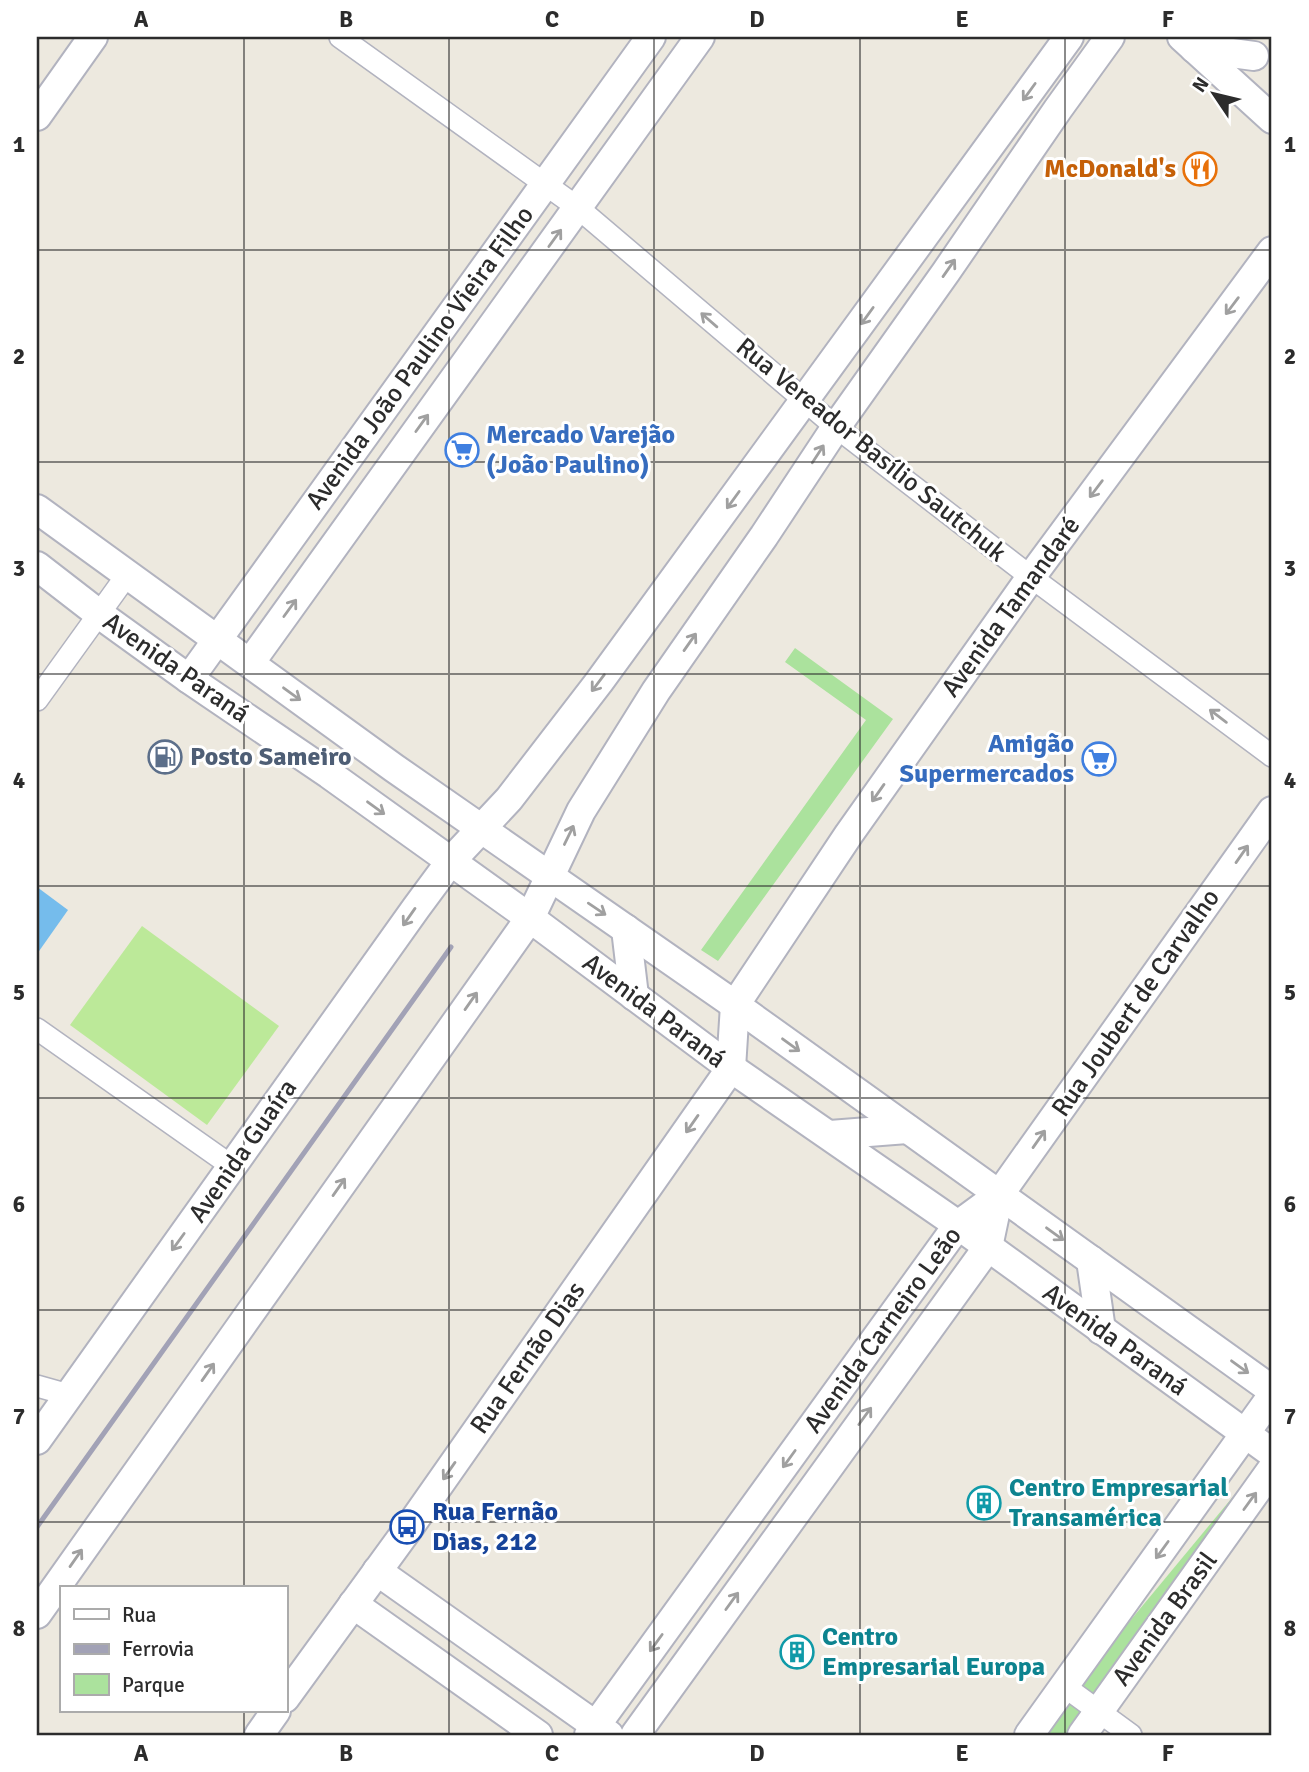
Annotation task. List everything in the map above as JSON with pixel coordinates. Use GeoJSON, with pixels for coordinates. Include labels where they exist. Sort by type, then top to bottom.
{"type":"FeatureCollection","features":[{"type":"Feature","properties":{"kind":"main road"},"geometry":{"type":"LineString","coordinates":[[37,116],[93,37]]}},
{"type":"Feature","properties":{"kind":"main road","name":"Avenida João Paulino Vieira Filho"},"geometry":{"type":"LineString","coordinates":[[189,679],[651,37]]}},
{"type":"Feature","properties":{"kind":"main road","name":"Avenida João Paulino Vieira Filho"},"geometry":{"type":"LineString","coordinates":[[250,663],[700,37]]}},
{"type":"Feature","properties":{"kind":"main road","name":"Avenida Guaíra"},"geometry":{"type":"LineString","coordinates":[[37,1440],[450,862],[509,799],[599,682],[1069,37]]}},
{"type":"Feature","properties":{"kind":"main road"},"geometry":{"type":"LineString","coordinates":[[37,1614],[530,918],[581,811],[656,691],[764,537],[836,427],[1110,37]]}},
{"type":"Feature","properties":{"kind":"main road"},"geometry":{"type":"LineString","coordinates":[[1233,37],[1263,64]]}},
{"type":"Feature","properties":{"kind":"main road"},"geometry":{"type":"LineString","coordinates":[[1188,43],[1263,64]]}},
{"type":"Feature","properties":{"kind":"main road"},"geometry":{"type":"LineString","coordinates":[[1188,43],[1272,119]]}},
{"type":"Feature","properties":{"kind":"main road","name":"Avenida Tamandaré"},"geometry":{"type":"LineString","coordinates":[[735,1005],[849,834],[1031,577],[1272,251]]}},
{"type":"Feature","properties":{"kind":"main road","name":"Avenida Paraná"},"geometry":{"type":"LineString","coordinates":[[37,509],[394,768],[735,1005],[1272,1390]]}},
{"type":"Feature","properties":{"kind":"main road"},"geometry":{"type":"LineString","coordinates":[[37,531],[68,532]]}},
{"type":"Feature","properties":{"kind":"main road","name":"Avenida Paraná"},"geometry":{"type":"LineString","coordinates":[[37,566],[189,679],[330,774],[530,918],[731,1068],[958,1225],[1272,1453]]}},
{"type":"Feature","properties":{"kind":"main road"},"geometry":{"type":"LineString","coordinates":[[330,774],[394,768]]}},
{"type":"Feature","properties":{"kind":"main road","name":"Rua Joubert de Carvalho"},"geometry":{"type":"LineString","coordinates":[[999,1195],[1272,811]]}},
{"type":"Feature","properties":{"kind":"main road"},"geometry":{"type":"LineString","coordinates":[[626,929],[634,996]]}},
{"type":"Feature","properties":{"kind":"main road"},"geometry":{"type":"LineString","coordinates":[[731,1068],[735,1005]]}},
{"type":"Feature","properties":{"kind":"main road","name":"Rua Fernão Dias"},"geometry":{"type":"LineString","coordinates":[[287,1695],[731,1068]]}},
{"type":"Feature","properties":{"kind":"main road"},"geometry":{"type":"LineString","coordinates":[[830,1135],[908,1129]]}},
{"type":"Feature","properties":{"kind":"main road","name":"Avenida Carneiro Leão"},"geometry":{"type":"LineString","coordinates":[[598,1732],[958,1225],[999,1195]]}},
{"type":"Feature","properties":{"kind":"main road","name":"Avenida Carneiro Leão"},"geometry":{"type":"LineString","coordinates":[[635,1735],[988,1247],[999,1195]]}},
{"type":"Feature","properties":{"kind":"main road"},"geometry":{"type":"LineString","coordinates":[[1091,1261],[1101,1330]]}},
{"type":"Feature","properties":{"kind":"main road","name":"Avenida Brasil"},"geometry":{"type":"LineString","coordinates":[[1029,1735],[1272,1396]]}},
{"type":"Feature","properties":{"kind":"main road","name":"Avenida Brasil"},"geometry":{"type":"LineString","coordinates":[[1082,1735],[1272,1469]]}},
{"type":"Feature","properties":{"kind":"main road"},"geometry":{"type":"LineString","coordinates":[[377,1571],[598,1732]]}},
{"type":"Feature","properties":{"kind":"main road"},"geometry":{"type":"LineString","coordinates":[[353,1604],[538,1735]]}},
{"type":"Feature","properties":{"kind":"main road"},"geometry":{"type":"LineString","coordinates":[[259,1735],[275,1712]]}},
{"type":"Feature","properties":{"kind":"street","name":"Rua Vereador Basílio Sautchuk"},"geometry":{"type":"LineString","coordinates":[[340,37],[546,183],[804,402],[1031,577],[1272,756]]}},
{"type":"Feature","properties":{"kind":"street"},"geometry":{"type":"LineString","coordinates":[[37,700],[127,575]]}},
{"type":"Feature","properties":{"kind":"street"},"geometry":{"type":"LineString","coordinates":[[37,1029],[233,1167]]}},
{"type":"Feature","properties":{"kind":"street"},"geometry":{"type":"LineString","coordinates":[[37,1386],[69,1395]]}},
{"type":"Feature","properties":{"kind":"street"},"geometry":{"type":"LineString","coordinates":[[1064,1686],[1131,1735]]}},
{"type":"Feature","properties":{"kind":"green space"},"geometry":{"type":"Polygon","coordinates":[[[795,648],[893,719],[718,961],[701,950],[866,720],[785,662],[795,648]]]}},
{"type":"Feature","properties":{"kind":"green space"},"geometry":{"type":"Polygon","coordinates":[[[142,926],[279,1026],[207,1125],[70,1025],[142,926]]]}},
{"type":"Feature","properties":{"kind":"green space"},"geometry":{"type":"Polygon","coordinates":[[[1270,1452],[1070,1735],[1040,1735],[1071,1692],[1270,1452]]]}},
{"type":"Feature","properties":{"kind":"water"},"geometry":{"type":"Polygon","coordinates":[[[37,887],[68,910],[37,954],[37,887]]]}},
{"type":"Feature","properties":{"kind":"railway"},"geometry":{"type":"LineString","coordinates":[[37,1527],[451,947]]}},
{"type":"Feature","properties":{"kind":"place","name":"McDonald's"},"geometry":{"type":"Point","coordinates":[1200,169]}},
{"type":"Feature","properties":{"kind":"place","name":"Mercado Varejão (João Paulino)"},"geometry":{"type":"Point","coordinates":[462,450]}},
{"type":"Feature","properties":{"kind":"place","name":"Posto Sameiro"},"geometry":{"type":"Point","coordinates":[165,757]}},
{"type":"Feature","properties":{"kind":"place","name":"Amigão Supermercados"},"geometry":{"type":"Point","coordinates":[1099,759]}},
{"type":"Feature","properties":{"kind":"place","name":"Centro Empresarial Transamérica"},"geometry":{"type":"Point","coordinates":[984,1503]}},
{"type":"Feature","properties":{"kind":"place","name":"Rua Fernão Dias, 212"},"geometry":{"type":"Point","coordinates":[407,1527]}},
{"type":"Feature","properties":{"kind":"place","name":"Centro Empresarial Europa"},"geometry":{"type":"Point","coordinates":[797,1652]}}]}
